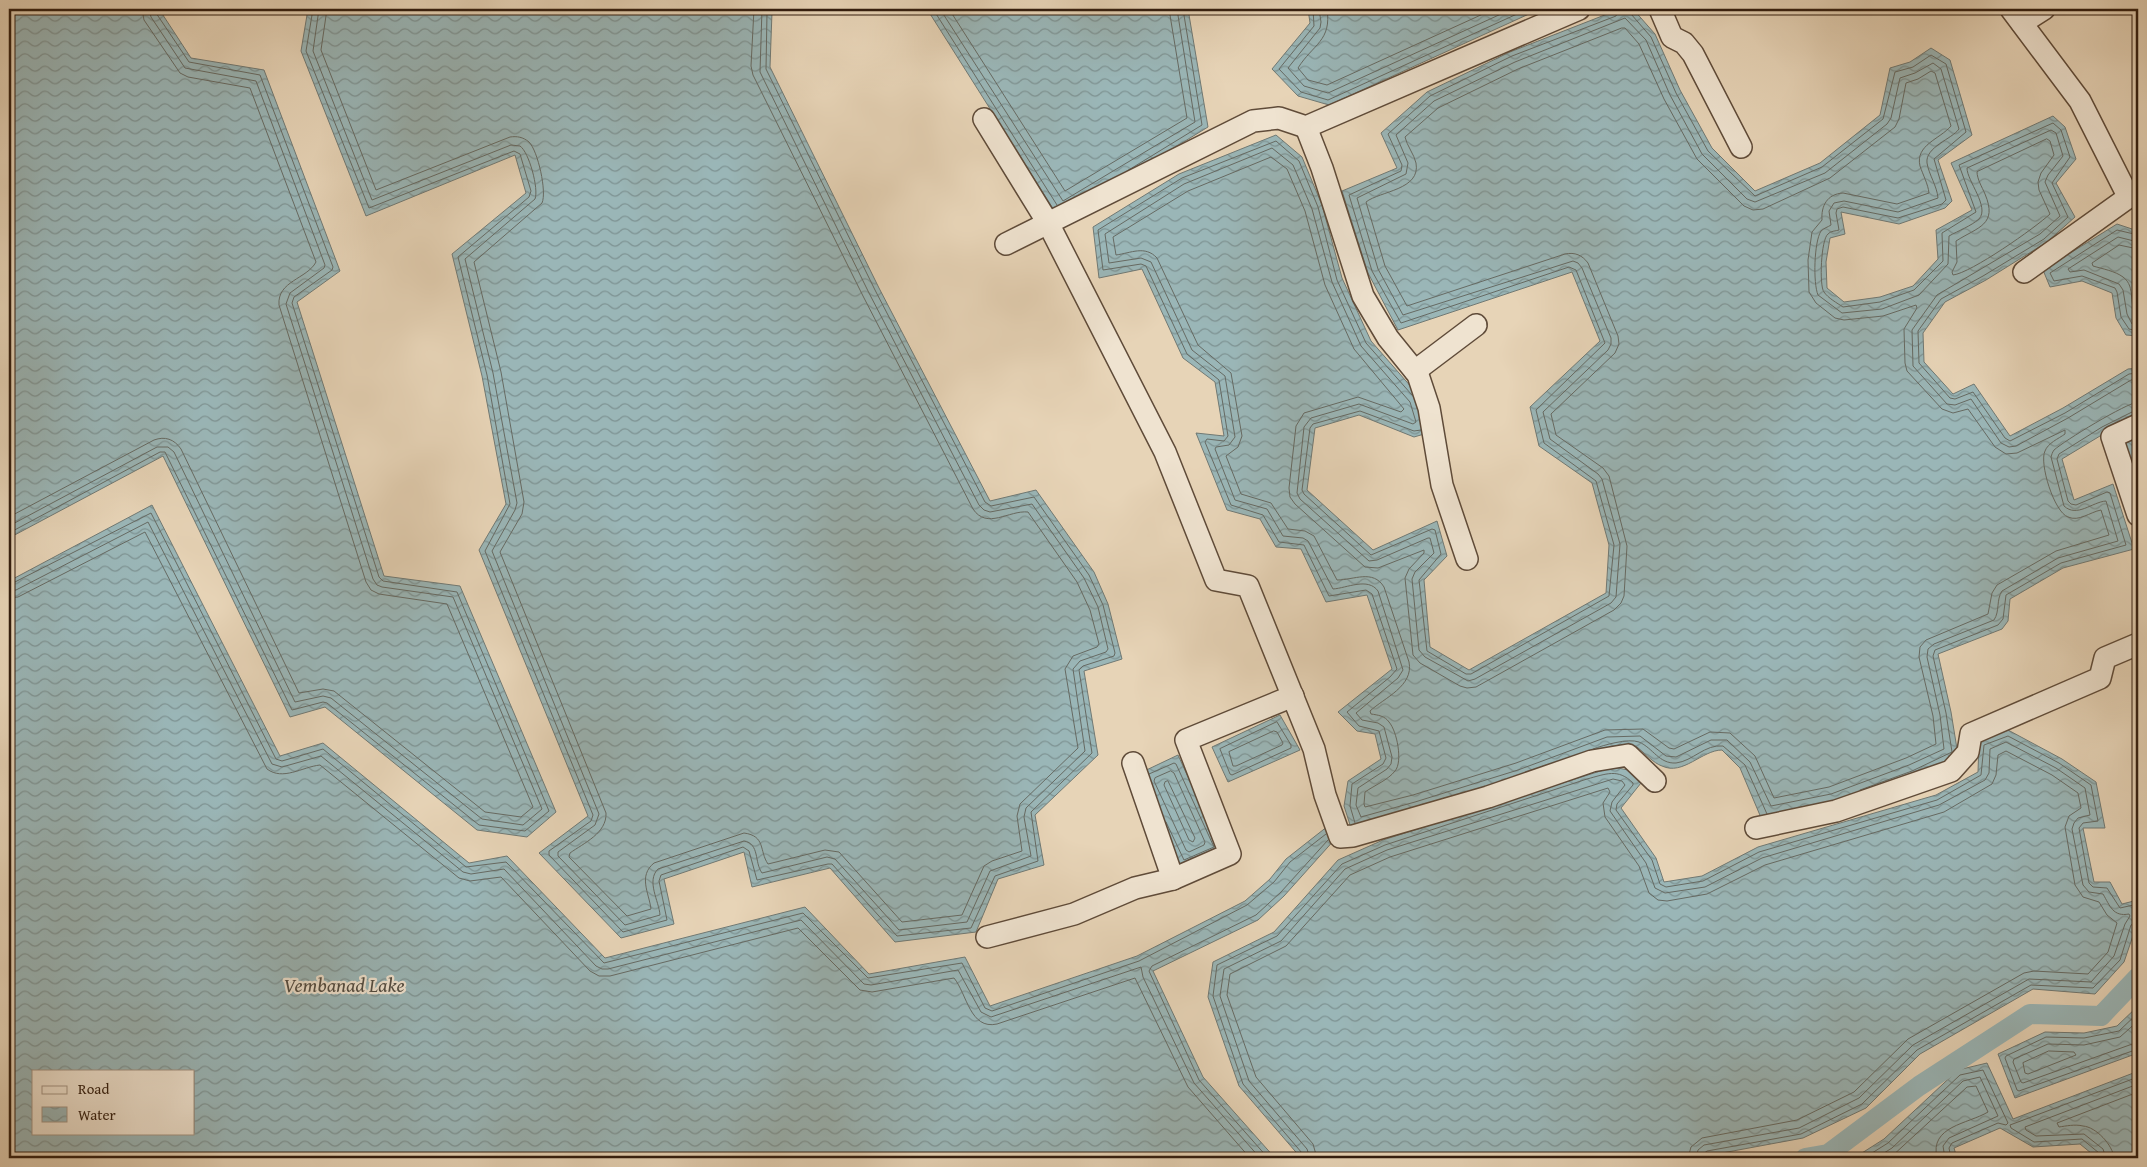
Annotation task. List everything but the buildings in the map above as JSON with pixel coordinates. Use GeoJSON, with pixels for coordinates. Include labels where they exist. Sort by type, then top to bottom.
{"type":"FeatureCollection","features":[{"type":"Feature","properties":{"kind":"street"},"geometry":{"type":"LineString","coordinates":[[1006,244],[1253,121],[1279,118],[1306,127],[1579,9]]}},
{"type":"Feature","properties":{"kind":"street"},"geometry":{"type":"LineString","coordinates":[[1660,9],[1672,37],[1684,43],[1693,54],[1741,147]]}},
{"type":"Feature","properties":{"kind":"street"},"geometry":{"type":"LineString","coordinates":[[2044,9],[2016,16],[2080,101],[2126,192],[2135,195]]}},
{"type":"Feature","properties":{"kind":"street"},"geometry":{"type":"LineString","coordinates":[[984,118],[1048,223],[1165,452],[1216,580],[1248,586],[1314,749],[1325,795],[1340,837],[1353,836],[1488,797],[1592,761],[1628,756],[1655,782]]}},
{"type":"Feature","properties":{"kind":"street"},"geometry":{"type":"LineString","coordinates":[[1306,127],[1322,168],[1363,296],[1388,338],[1415,371],[1429,408],[1442,485],[1467,559]]}},
{"type":"Feature","properties":{"kind":"street"},"geometry":{"type":"LineString","coordinates":[[2024,272],[2135,195]]}},
{"type":"Feature","properties":{"kind":"street"},"geometry":{"type":"LineString","coordinates":[[1415,371],[1476,325]]}},
{"type":"Feature","properties":{"kind":"street"},"geometry":{"type":"LineString","coordinates":[[2138,425],[2112,437],[2138,515]]}},
{"type":"Feature","properties":{"kind":"street"},"geometry":{"type":"LineString","coordinates":[[1756,828],[1836,811],[1951,771],[1968,752],[1971,734],[2100,678],[2105,658],[2138,644]]}},
{"type":"Feature","properties":{"kind":"street"},"geometry":{"type":"LineString","coordinates":[[987,937],[1074,914],[1135,888],[1173,879],[1230,854],[1186,740],[1293,696]]}},
{"type":"Feature","properties":{"kind":"street"},"geometry":{"type":"LineString","coordinates":[[1134,763],[1173,879]]}},
{"type":"Feature","properties":{"kind":"water"},"geometry":{"type":"Polygon","coordinates":[[[9,9],[159,9],[191,58],[264,70],[340,271],[297,302],[384,576],[460,586],[556,812],[527,837],[477,830],[325,707],[290,717],[163,456],[9,538],[9,9]]]}},
{"type":"Feature","properties":{"kind":"water"},"geometry":{"type":"Polygon","coordinates":[[[308,9],[801,9],[772,12],[770,67],[879,288],[990,501],[1036,490],[1094,572],[1108,604],[1122,659],[1084,671],[1098,755],[1035,815],[1044,865],[998,879],[976,932],[895,942],[830,868],[752,887],[744,852],[664,879],[674,924],[621,938],[539,853],[588,816],[479,550],[506,504],[482,376],[452,254],[526,193],[515,155],[366,216],[301,51],[308,9]]]}},
{"type":"Feature","properties":{"kind":"water"},"geometry":{"type":"Polygon","coordinates":[[[927,9],[1188,9],[1208,127],[1059,218],[927,9]]]}},
{"type":"Feature","properties":{"kind":"water"},"geometry":{"type":"Polygon","coordinates":[[[1308,9],[1540,9],[1329,105],[1298,96],[1272,69],[1310,23],[1308,9]]]}},
{"type":"Feature","properties":{"kind":"water"},"geometry":{"type":"Polygon","coordinates":[[[1620,9],[1633,9],[1655,34],[1680,90],[1712,148],[1755,191],[1820,163],[1880,115],[1890,68],[1910,62],[1931,48],[1950,60],[1972,135],[1938,160],[1952,201],[1945,208],[1899,224],[1841,212],[1845,234],[1830,238],[1826,262],[1827,288],[1844,302],[1880,297],[1913,286],[1938,259],[1936,230],[1972,210],[1951,163],[2053,116],[2065,127],[2076,159],[2056,183],[2075,217],[2047,242],[1986,280],[1945,302],[1923,333],[1924,362],[1953,394],[1974,384],[2010,436],[2063,408],[2128,369],[2138,368],[2138,413],[2062,459],[2074,500],[2113,484],[2134,549],[2063,568],[2010,599],[2008,621],[2002,629],[1938,654],[1958,755],[1914,776],[1834,805],[1762,820],[1740,768],[1722,750],[1707,754],[1677,768],[1670,768],[1655,763],[1637,747],[1609,748],[1352,831],[1344,806],[1348,781],[1381,759],[1375,734],[1357,731],[1338,712],[1392,669],[1367,595],[1326,602],[1301,549],[1276,547],[1260,519],[1227,510],[1196,433],[1224,436],[1215,382],[1183,358],[1142,269],[1099,278],[1093,227],[1179,174],[1276,135],[1302,157],[1322,205],[1342,278],[1371,341],[1420,397],[1431,432],[1414,437],[1359,415],[1315,428],[1307,490],[1373,550],[1437,521],[1447,556],[1424,580],[1430,647],[1469,670],[1606,593],[1609,545],[1592,483],[1539,446],[1530,407],[1600,341],[1572,272],[1398,330],[1368,273],[1342,191],[1397,168],[1381,133],[1427,92],[1510,52],[1620,9]]]}},
{"type":"Feature","properties":{"kind":"water"},"geometry":{"type":"Polygon","coordinates":[[[2117,224],[2138,231],[2138,336],[2126,335],[2116,318],[2112,293],[2082,281],[2050,287],[2043,270],[2117,224]]]}},
{"type":"Feature","properties":{"kind":"water"},"geometry":{"type":"Polygon","coordinates":[[[2138,433],[2138,502],[2118,442],[2138,433]]]}},
{"type":"Feature","properties":{"kind":"water","name":"Vembanad Lake"},"geometry":{"type":"Polygon","coordinates":[[[152,505],[280,756],[323,743],[469,863],[507,856],[605,958],[805,907],[869,974],[965,957],[990,1006],[1137,956],[1245,901],[1270,879],[1286,859],[1328,826],[1336,838],[1284,896],[1258,920],[1153,971],[1203,1077],[1275,1158],[9,1158],[9,581],[152,505]]]}},
{"type":"Feature","properties":{"kind":"water"},"geometry":{"type":"Polygon","coordinates":[[[1280,715],[1300,750],[1228,782],[1212,747],[1280,715]]]}},
{"type":"Feature","properties":{"kind":"water"},"geometry":{"type":"Polygon","coordinates":[[[2008,730],[2062,759],[2096,782],[2105,828],[2083,828],[2094,882],[2110,882],[2122,904],[2138,900],[2138,921],[2124,962],[2095,994],[2033,989],[1920,1054],[1866,1108],[1803,1138],[1695,1158],[1301,1158],[1239,1086],[1208,997],[1213,962],[1274,932],[1338,860],[1383,840],[1613,767],[1628,770],[1641,783],[1621,808],[1656,858],[1664,882],[1702,876],[1758,847],[1936,795],[1978,772],[1979,741],[2008,730]]]}},
{"type":"Feature","properties":{"kind":"water"},"geometry":{"type":"Polygon","coordinates":[[[1178,755],[1221,849],[1181,868],[1138,774],[1178,755]]]}},
{"type":"Feature","properties":{"kind":"water"},"geometry":{"type":"Polygon","coordinates":[[[2138,1006],[2138,1053],[2015,1098],[1998,1054],[2045,1032],[2084,1033],[2117,1026],[2138,1006]]]}},
{"type":"Feature","properties":{"kind":"water"},"geometry":{"type":"Polygon","coordinates":[[[1987,1063],[2013,1119],[2136,1072],[2138,1080],[2138,1158],[2097,1158],[2080,1144],[2033,1147],[2000,1128],[1954,1148],[1957,1158],[1854,1158],[1884,1139],[1958,1070],[1987,1063]]]}},
{"type":"Feature","properties":{"kind":"waterway"},"geometry":{"type":"LineString","coordinates":[[1805,1158],[1828,1154],[1919,1086],[2030,1014],[2101,1016],[2138,977]]}}]}
